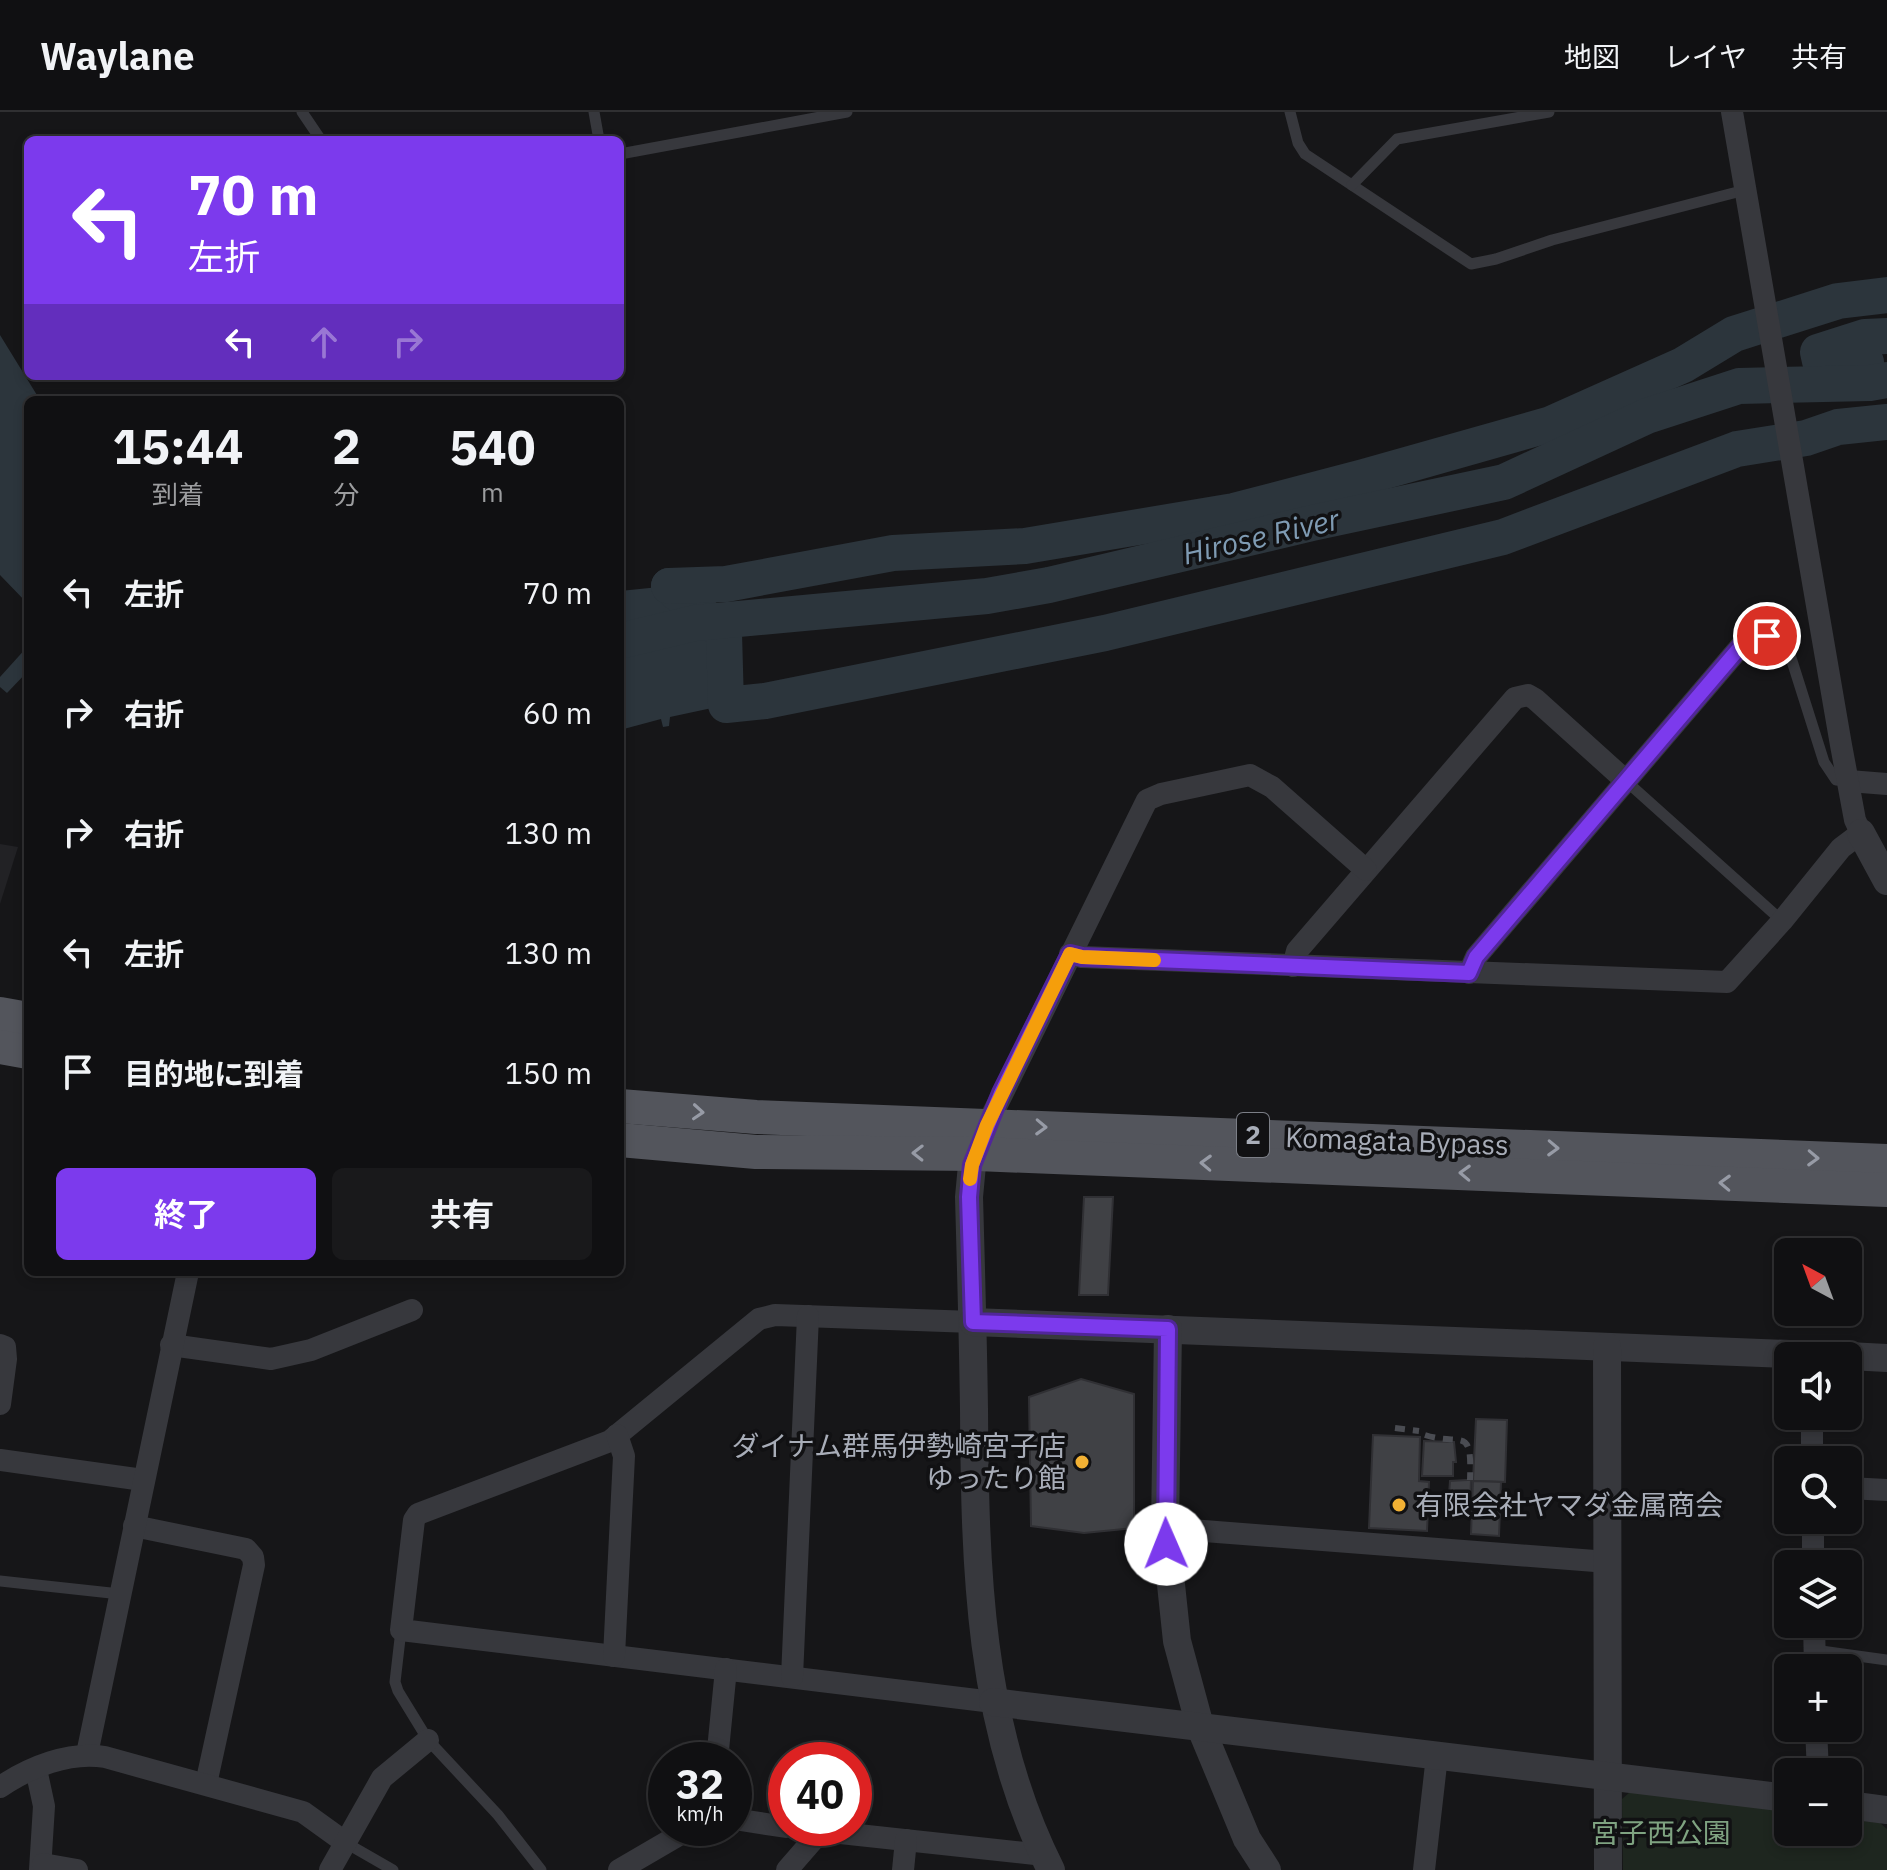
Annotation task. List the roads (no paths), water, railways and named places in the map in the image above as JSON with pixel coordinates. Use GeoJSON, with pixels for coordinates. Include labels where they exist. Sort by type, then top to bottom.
{"type":"FeatureCollection","features":[{"type":"Feature","properties":{"kind":"main road"},"geometry":{"type":"LineString","coordinates":[[0,1014],[24,1018]]}},
{"type":"Feature","properties":{"kind":"main road"},"geometry":{"type":"LineString","coordinates":[[0,1047],[24,1051]]}},
{"type":"Feature","properties":{"kind":"main road","name":"Komagata Bypass"},"geometry":{"type":"LineString","coordinates":[[624,1106],[982,1139],[1887,1190]]}},
{"type":"Feature","properties":{"kind":"main road","name":"Komagata Bypass"},"geometry":{"type":"LineString","coordinates":[[624,1140],[756,1152],[982,1139],[1887,1161]]}},
{"type":"Feature","properties":{"kind":"street"},"geometry":{"type":"LineString","coordinates":[[1732,112],[1855,820],[1887,881]]}},
{"type":"Feature","properties":{"kind":"street"},"geometry":{"type":"LineString","coordinates":[[1469,973],[1476,957],[1747,639]]}},
{"type":"Feature","properties":{"kind":"street"},"geometry":{"type":"LineString","coordinates":[[1293,966],[1297,951],[1515,698],[1528,695],[1535,699],[1626,781]]}},
{"type":"Feature","properties":{"kind":"street"},"geometry":{"type":"LineString","coordinates":[[1048,1862],[1013,1775],[993,1702],[982,1629],[975,1543],[969,1197],[972,1165],[1070,954],[1147,800],[1161,794],[1250,775],[1272,787],[1366,870]]}},
{"type":"Feature","properties":{"kind":"street"},"geometry":{"type":"LineString","coordinates":[[1849,781],[1887,784]]}},
{"type":"Feature","properties":{"kind":"street"},"geometry":{"type":"LineString","coordinates":[[1070,954],[1293,966],[1727,982],[1841,848],[1861,833]]}},
{"type":"Feature","properties":{"kind":"street"},"geometry":{"type":"LineString","coordinates":[[87,1754],[187,1276]]}},
{"type":"Feature","properties":{"kind":"street"},"geometry":{"type":"LineString","coordinates":[[171,1345],[271,1359],[311,1350],[412,1310]]}},
{"type":"Feature","properties":{"kind":"street"},"geometry":{"type":"LineString","coordinates":[[1774,1354],[775,1315],[759,1319],[604,1444],[418,1514],[414,1520],[401,1630],[1774,1796]]}},
{"type":"Feature","properties":{"kind":"street"},"geometry":{"type":"LineString","coordinates":[[792,1677],[808,1316]]}},
{"type":"Feature","properties":{"kind":"street"},"geometry":{"type":"LineString","coordinates":[[1168,1329],[1165,1528],[1177,1641],[1200,1726],[1247,1839],[1267,1870]]}},
{"type":"Feature","properties":{"kind":"street"},"geometry":{"type":"LineString","coordinates":[[0,1345],[5,1347],[6,1359],[0,1404]]}},
{"type":"Feature","properties":{"kind":"street"},"geometry":{"type":"LineString","coordinates":[[1607,1347],[1608,1870]]}},
{"type":"Feature","properties":{"kind":"street"},"geometry":{"type":"LineString","coordinates":[[1862,1357],[1887,1358]]}},
{"type":"Feature","properties":{"kind":"street"},"geometry":{"type":"LineString","coordinates":[[614,1656],[624,1456],[617,1435]]}},
{"type":"Feature","properties":{"kind":"street"},"geometry":{"type":"LineString","coordinates":[[0,1460],[143,1480]]}},
{"type":"Feature","properties":{"kind":"street"},"geometry":{"type":"LineString","coordinates":[[1862,1489],[1887,1490]]}},
{"type":"Feature","properties":{"kind":"street"},"geometry":{"type":"LineString","coordinates":[[134,1526],[246,1549],[253,1557],[254,1565],[206,1784]]}},
{"type":"Feature","properties":{"kind":"street"},"geometry":{"type":"LineString","coordinates":[[1165,1528],[1608,1562]]}},
{"type":"Feature","properties":{"kind":"street"},"geometry":{"type":"LineString","coordinates":[[719,1742],[726,1669]]}},
{"type":"Feature","properties":{"kind":"street"},"geometry":{"type":"LineString","coordinates":[[330,1870],[382,1778],[428,1740]]}},
{"type":"Feature","properties":{"kind":"street"},"geometry":{"type":"LineString","coordinates":[[3,1779],[87,1754],[303,1812],[346,1843]]}},
{"type":"Feature","properties":{"kind":"street"},"geometry":{"type":"LineString","coordinates":[[1424,1870],[1437,1756]]}},
{"type":"Feature","properties":{"kind":"street"},"geometry":{"type":"LineString","coordinates":[[36,1769],[44,1806],[42,1867],[77,1870]]}},
{"type":"Feature","properties":{"kind":"street"},"geometry":{"type":"LineString","coordinates":[[1862,1807],[1887,1810]]}},
{"type":"Feature","properties":{"kind":"street"},"geometry":{"type":"LineString","coordinates":[[872,1837],[1048,1862]]}},
{"type":"Feature","properties":{"kind":"street"},"geometry":{"type":"LineString","coordinates":[[903,1870],[906,1840]]}},
{"type":"Feature","properties":{"kind":"street"},"geometry":{"type":"LineString","coordinates":[[619,1870],[660,1846]]}},
{"type":"Feature","properties":{"kind":"street"},"geometry":{"type":"LineString","coordinates":[[787,1870],[808,1846]]}},
{"type":"Feature","properties":{"kind":"lane"},"geometry":{"type":"LineString","coordinates":[[302,112],[318,136]]}},
{"type":"Feature","properties":{"kind":"lane"},"geometry":{"type":"LineString","coordinates":[[594,112],[598,136]]}},
{"type":"Feature","properties":{"kind":"lane"},"geometry":{"type":"LineString","coordinates":[[624,153],[847,112]]}},
{"type":"Feature","properties":{"kind":"lane"},"geometry":{"type":"LineString","coordinates":[[1290,112],[1298,143],[1305,154],[1471,264],[1552,240],[1746,196]]}},
{"type":"Feature","properties":{"kind":"lane"},"geometry":{"type":"LineString","coordinates":[[1352,185],[1397,139],[1549,112]]}},
{"type":"Feature","properties":{"kind":"lane"},"geometry":{"type":"LineString","coordinates":[[1747,639],[1767,636],[1786,642],[1824,762],[1836,780],[1849,781]]}},
{"type":"Feature","properties":{"kind":"lane"},"geometry":{"type":"LineString","coordinates":[[1626,781],[1782,921]]}},
{"type":"Feature","properties":{"kind":"lane"},"geometry":{"type":"LineString","coordinates":[[0,1581],[120,1594]]}},
{"type":"Feature","properties":{"kind":"lane"},"geometry":{"type":"LineString","coordinates":[[401,1630],[395,1682],[398,1691],[428,1740],[498,1815],[541,1870]]}},
{"type":"Feature","properties":{"kind":"lane"},"geometry":{"type":"LineString","coordinates":[[1862,1660],[1887,1660]]}},
{"type":"Feature","properties":{"kind":"lane"},"geometry":{"type":"LineString","coordinates":[[346,1843],[393,1870]]}},
{"type":"Feature","properties":{"kind":"waterway"},"geometry":{"type":"LineString","coordinates":[[669,586],[726,584],[893,553],[1025,546],[1234,511],[1551,424],[1683,365],[1734,334],[1838,301],[1887,295]]}},
{"type":"Feature","properties":{"kind":"waterway"},"geometry":{"type":"LineString","coordinates":[[1866,362],[1820,361],[1818,352],[1865,337],[1887,336]]}},
{"type":"Feature","properties":{"kind":"waterway","name":"Hirose River"},"geometry":{"type":"LineString","coordinates":[[624,640],[695,623],[987,596],[1049,585],[1312,523],[1504,482],[1647,416],[1739,386],[1887,380]]}},
{"type":"Feature","properties":{"kind":"waterway"},"geometry":{"type":"LineString","coordinates":[[669,586],[724,633],[726,705],[765,701],[1105,633],[1503,537],[1737,449],[1806,438],[1838,427],[1887,422]]}},
{"type":"Feature","properties":{"kind":"railway"},"geometry":{"type":"LineString","coordinates":[[1395,1428],[1419,1431]]}},
{"type":"Feature","properties":{"kind":"railway"},"geometry":{"type":"LineString","coordinates":[[1425,1435],[1467,1444],[1470,1480]]}},
{"type":"Feature","properties":{"kind":"place","name":"ダイナム群馬伊勢崎宮子店 ゆったり館"},"geometry":{"type":"Point","coordinates":[1082,1462]}},
{"type":"Feature","properties":{"kind":"place","name":"有限会社ヤマダ金属商会"},"geometry":{"type":"Point","coordinates":[1399,1505]}},
{"type":"Feature","properties":{"kind":"park label","name":"宮子西公園"},"geometry":{"type":"Point","coordinates":[1661,1833]}}]}
